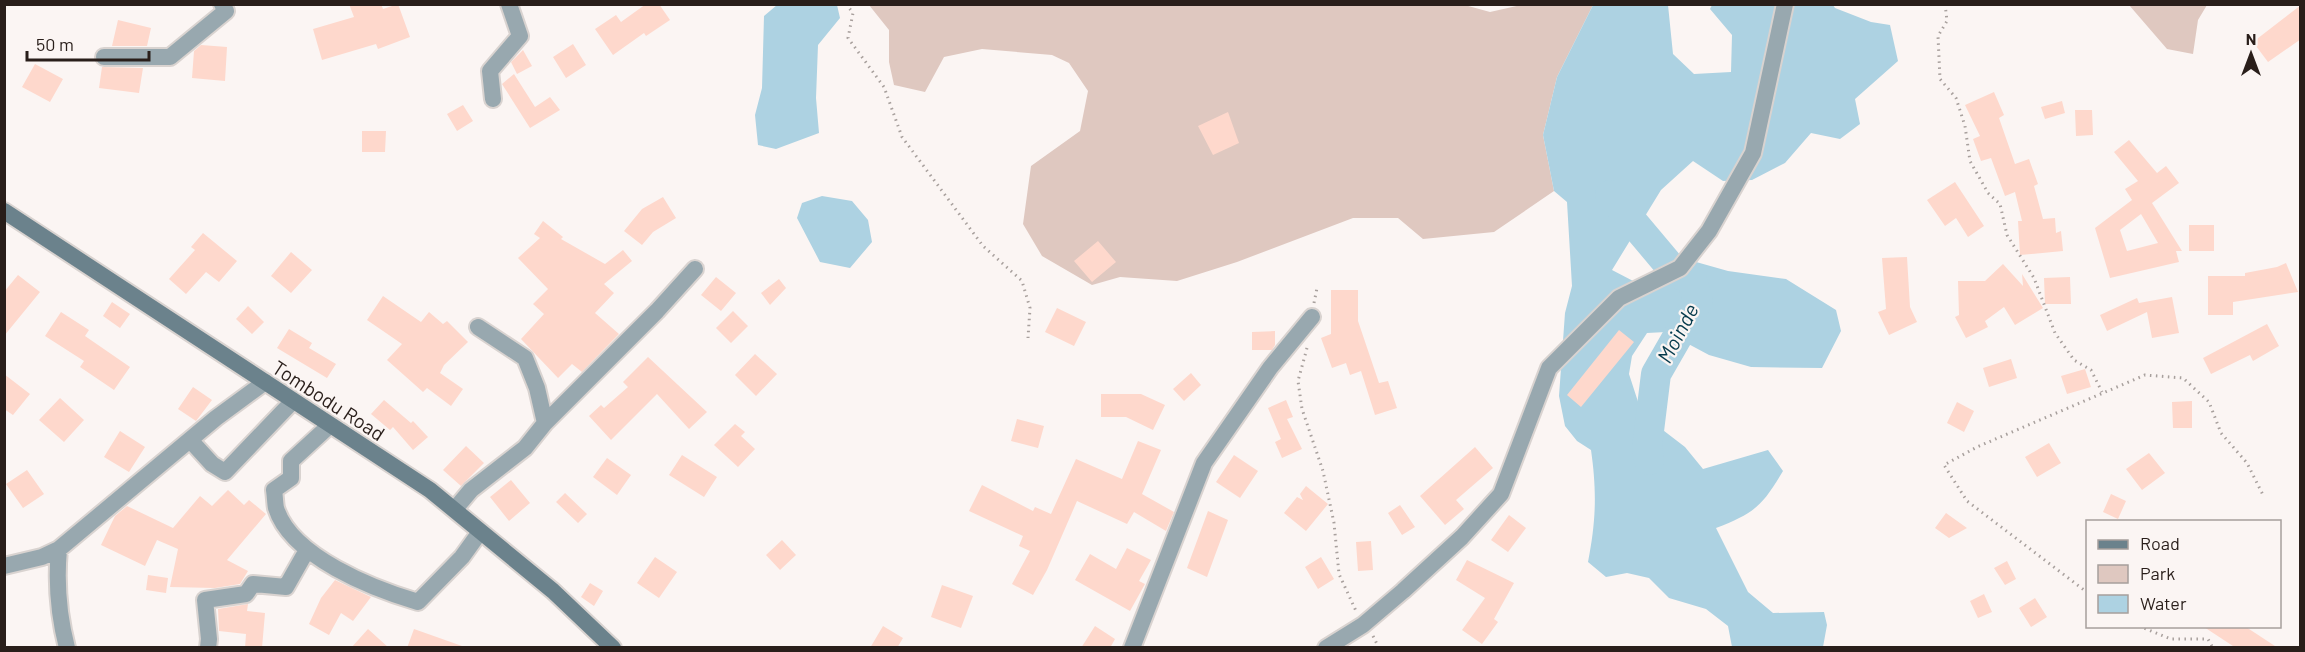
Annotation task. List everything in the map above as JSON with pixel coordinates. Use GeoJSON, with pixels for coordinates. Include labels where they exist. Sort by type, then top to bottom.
{"type":"FeatureCollection","features":[{"type":"Feature","properties":{"kind":"main road","name":"Tombodu Road"},"geometry":{"type":"LineString","coordinates":[[4,211],[455,509],[553,591],[613,648]]}},
{"type":"Feature","properties":{"kind":"street"},"geometry":{"type":"LineString","coordinates":[[104,57],[170,57],[226,11],[222,4]]}},
{"type":"Feature","properties":{"kind":"street"},"geometry":{"type":"LineString","coordinates":[[493,99],[490,71],[520,36],[509,4]]}},
{"type":"Feature","properties":{"kind":"street"},"geometry":{"type":"LineString","coordinates":[[1326,648],[1363,625],[1462,537],[1502,494],[1548,368],[1619,298],[1680,268],[1709,231],[1753,153],[1785,4]]}},
{"type":"Feature","properties":{"kind":"street"},"geometry":{"type":"LineString","coordinates":[[455,509],[471,490],[525,448],[545,423],[657,311],[695,269]]}},
{"type":"Feature","properties":{"kind":"street"},"geometry":{"type":"LineString","coordinates":[[1132,648],[1204,462],[1270,368],[1311,317]]}},
{"type":"Feature","properties":{"kind":"street"},"geometry":{"type":"LineString","coordinates":[[478,327],[525,358],[537,388],[545,423]]}},
{"type":"Feature","properties":{"kind":"street"},"geometry":{"type":"LineString","coordinates":[[4,566],[42,557],[59,549],[216,418],[265,382]]}},
{"type":"Feature","properties":{"kind":"street"},"geometry":{"type":"LineString","coordinates":[[191,441],[212,464],[225,472],[293,401]]}},
{"type":"Feature","properties":{"kind":"street"},"geometry":{"type":"LineString","coordinates":[[329,426],[291,461],[291,478],[274,490],[276,508],[286,527],[307,550],[381,591],[418,602],[462,557],[480,532]]}},
{"type":"Feature","properties":{"kind":"street"},"geometry":{"type":"LineString","coordinates":[[59,549],[57,567],[61,620],[68,648]]}},
{"type":"Feature","properties":{"kind":"street"},"geometry":{"type":"LineString","coordinates":[[208,648],[205,600],[246,594],[253,584],[286,587],[307,550]]}},
{"type":"Feature","properties":{"kind":"path"},"geometry":{"type":"LineString","coordinates":[[846,4],[853,13],[849,38],[884,87],[902,137],[983,246],[1022,280],[1030,308],[1029,338]]}},
{"type":"Feature","properties":{"kind":"path"},"geometry":{"type":"LineString","coordinates":[[1945,4],[1947,21],[1938,36],[1940,79],[1956,98],[1965,126],[1970,161],[1988,193],[2000,204],[2007,235],[2034,278],[2055,333],[2074,360],[2091,370],[2103,393]]}},
{"type":"Feature","properties":{"kind":"path"},"geometry":{"type":"LineString","coordinates":[[1311,317],[1317,288]]}},
{"type":"Feature","properties":{"kind":"path"},"geometry":{"type":"LineString","coordinates":[[1308,345],[1298,381],[1302,409],[1323,471],[1334,523],[1339,574],[1363,625],[1379,648]]}},
{"type":"Feature","properties":{"kind":"path"},"geometry":{"type":"LineString","coordinates":[[2086,590],[1967,501],[1944,465],[1977,447],[2145,375],[2183,378],[2209,402],[2221,433],[2247,462],[2263,495]]}},
{"type":"Feature","properties":{"kind":"path"},"geometry":{"type":"LineString","coordinates":[[2142,628],[2170,639],[2208,639],[2213,648]]}},
{"type":"Feature","properties":{"kind":"green space"},"geometry":{"type":"Polygon","coordinates":[[[1461,4],[1490,12],[1521,5],[1593,5],[1557,77],[1543,135],[1554,191],[1494,232],[1423,239],[1398,218],[1353,218],[1237,262],[1177,281],[1120,277],[1092,285],[1042,256],[1023,224],[1031,166],[1080,131],[1088,91],[1069,63],[1052,55],[982,49],[944,57],[925,92],[894,85],[889,62],[889,30],[869,5],[1461,4]]]}},
{"type":"Feature","properties":{"kind":"green space"},"geometry":{"type":"Polygon","coordinates":[[[2129,5],[2207,5],[2198,20],[2193,54],[2167,49],[2129,5]]]}},
{"type":"Feature","properties":{"kind":"water"},"geometry":{"type":"Polygon","coordinates":[[[777,5],[837,5],[840,18],[818,45],[816,98],[819,133],[776,149],[758,145],[755,115],[762,88],[764,16],[777,5]]]}},
{"type":"Feature","properties":{"kind":"water"},"geometry":{"type":"Polygon","coordinates":[[[1593,5],[1668,5],[1673,54],[1694,74],[1731,72],[1732,35],[1710,9],[1712,5],[1833,5],[1835,8],[1871,22],[1890,25],[1898,61],[1855,99],[1860,124],[1840,139],[1811,133],[1785,163],[1752,180],[1723,181],[1693,161],[1661,190],[1612,270],[1637,283],[1682,258],[1728,271],[1786,279],[1836,310],[1841,331],[1822,368],[1751,367],[1709,355],[1666,332],[1647,333],[1632,356],[1629,374],[1642,414],[1685,447],[1703,469],[1768,450],[1783,471],[1769,493],[1749,513],[1716,528],[1748,592],[1773,613],[1824,612],[1827,625],[1823,647],[1732,647],[1728,626],[1706,609],[1669,598],[1649,578],[1627,573],[1606,577],[1588,562],[1595,506],[1591,450],[1577,441],[1565,426],[1559,396],[1565,313],[1572,286],[1567,202],[1554,191],[1543,135],[1557,77],[1593,5]]]}},
{"type":"Feature","properties":{"kind":"water"},"geometry":{"type":"Polygon","coordinates":[[[822,196],[852,201],[868,220],[872,242],[850,268],[820,262],[797,218],[802,203],[822,196]]]}},
{"type":"Feature","properties":{"kind":"building"},"geometry":{"type":"Polygon","coordinates":[[[349,4],[381,4],[383,9],[398,4],[410,37],[378,49],[376,44],[322,60],[313,29],[354,17],[349,4]]]}},
{"type":"Feature","properties":{"kind":"building"},"geometry":{"type":"Polygon","coordinates":[[[646,4],[659,4],[670,20],[646,36],[644,33],[613,55],[595,29],[616,15],[621,22],[646,4]]]}},
{"type":"Feature","properties":{"kind":"building"},"geometry":{"type":"Polygon","coordinates":[[[2301,5],[2301,39],[2268,62],[2253,42],[2301,5]]]}},
{"type":"Feature","properties":{"kind":"building"},"geometry":{"type":"Polygon","coordinates":[[[118,20],[151,28],[147,46],[112,46],[118,20]]]}},
{"type":"Feature","properties":{"kind":"building"},"geometry":{"type":"Polygon","coordinates":[[[573,44],[586,65],[566,78],[553,57],[573,44]]]}},
{"type":"Feature","properties":{"kind":"building"},"geometry":{"type":"Polygon","coordinates":[[[201,45],[227,47],[225,81],[192,78],[194,51],[201,45]]]}},
{"type":"Feature","properties":{"kind":"building"},"geometry":{"type":"Polygon","coordinates":[[[523,50],[532,66],[517,74],[511,62],[523,50]]]}},
{"type":"Feature","properties":{"kind":"building"},"geometry":{"type":"Polygon","coordinates":[[[35,64],[63,79],[50,102],[22,87],[35,64]]]}},
{"type":"Feature","properties":{"kind":"building"},"geometry":{"type":"Polygon","coordinates":[[[102,67],[143,68],[139,93],[99,88],[102,67]]]}},
{"type":"Feature","properties":{"kind":"building"},"geometry":{"type":"Polygon","coordinates":[[[514,74],[535,107],[550,97],[560,110],[530,128],[502,84],[514,74]]]}},
{"type":"Feature","properties":{"kind":"building"},"geometry":{"type":"Polygon","coordinates":[[[1994,92],[2004,115],[1999,118],[2015,164],[2029,159],[2038,184],[2034,186],[2043,219],[2055,218],[2056,233],[2061,231],[2063,251],[2020,255],[2018,221],[2022,221],[2015,192],[2005,196],[1991,158],[1981,161],[1973,139],[1980,136],[1965,105],[1994,92]]]}},
{"type":"Feature","properties":{"kind":"building"},"geometry":{"type":"Polygon","coordinates":[[[2062,101],[2065,113],[2045,119],[2041,107],[2062,101]]]}},
{"type":"Feature","properties":{"kind":"building"},"geometry":{"type":"Polygon","coordinates":[[[463,105],[473,121],[457,131],[447,114],[463,105]]]}},
{"type":"Feature","properties":{"kind":"building"},"geometry":{"type":"Polygon","coordinates":[[[2075,110],[2092,110],[2093,135],[2076,136],[2075,110]]]}},
{"type":"Feature","properties":{"kind":"building"},"geometry":{"type":"Polygon","coordinates":[[[1228,112],[1239,143],[1213,155],[1198,126],[1228,112]]]}},
{"type":"Feature","properties":{"kind":"building"},"geometry":{"type":"Polygon","coordinates":[[[362,131],[386,131],[385,152],[362,152],[362,131]]]}},
{"type":"Feature","properties":{"kind":"building"},"geometry":{"type":"Polygon","coordinates":[[[2129,140],[2157,173],[2166,166],[2179,183],[2152,203],[2182,251],[2176,251],[2179,262],[2110,278],[2095,228],[2132,200],[2125,189],[2138,181],[2114,152],[2129,140]],[[2141,214],[2120,230],[2127,251],[2158,243],[2141,214]]]}},
{"type":"Feature","properties":{"kind":"building"},"geometry":{"type":"Polygon","coordinates":[[[1955,182],[1984,226],[1968,237],[1956,218],[1945,226],[1927,200],[1955,182]]]}},
{"type":"Feature","properties":{"kind":"building"},"geometry":{"type":"Polygon","coordinates":[[[663,197],[676,218],[653,232],[642,245],[624,231],[642,209],[663,197]]]}},
{"type":"Feature","properties":{"kind":"building"},"geometry":{"type":"Polygon","coordinates":[[[543,221],[563,237],[561,239],[605,264],[623,250],[632,261],[604,284],[614,293],[595,313],[619,334],[582,372],[572,364],[558,378],[521,339],[544,314],[533,304],[548,289],[518,258],[540,238],[534,234],[543,221]]]}},
{"type":"Feature","properties":{"kind":"building"},"geometry":{"type":"Polygon","coordinates":[[[2189,225],[2214,225],[2214,251],[2189,251],[2189,225]]]}},
{"type":"Feature","properties":{"kind":"building"},"geometry":{"type":"Polygon","coordinates":[[[203,233],[237,261],[219,282],[206,272],[186,294],[169,279],[195,250],[191,247],[203,233]]]}},
{"type":"Feature","properties":{"kind":"building"},"geometry":{"type":"Polygon","coordinates":[[[1098,241],[1116,262],[1092,282],[1074,261],[1098,241]]]}},
{"type":"Feature","properties":{"kind":"building"},"geometry":{"type":"Polygon","coordinates":[[[291,252],[312,270],[291,293],[271,276],[291,252]]]}},
{"type":"Feature","properties":{"kind":"building"},"geometry":{"type":"Polygon","coordinates":[[[1907,257],[1910,307],[1917,322],[1889,335],[1878,312],[1886,309],[1882,258],[1907,257]]]}},
{"type":"Feature","properties":{"kind":"building"},"geometry":{"type":"Polygon","coordinates":[[[2286,263],[2298,292],[2233,302],[2233,315],[2208,315],[2208,276],[2245,276],[2245,273],[2286,263]]]}},
{"type":"Feature","properties":{"kind":"building"},"geometry":{"type":"Polygon","coordinates":[[[2003,264],[2023,286],[2022,274],[2043,308],[2015,325],[2004,307],[1985,321],[1988,327],[1966,338],[1955,317],[1959,315],[1958,281],[1985,281],[2003,264]]]}},
{"type":"Feature","properties":{"kind":"building"},"geometry":{"type":"Polygon","coordinates":[[[18,275],[40,292],[4,336],[4,292],[18,275]]]}},
{"type":"Feature","properties":{"kind":"building"},"geometry":{"type":"Polygon","coordinates":[[[716,277],[736,293],[721,311],[701,295],[716,277]]]}},
{"type":"Feature","properties":{"kind":"building"},"geometry":{"type":"Polygon","coordinates":[[[2070,277],[2071,304],[2045,304],[2044,278],[2070,277]]]}},
{"type":"Feature","properties":{"kind":"building"},"geometry":{"type":"Polygon","coordinates":[[[779,279],[786,288],[770,305],[761,293],[779,279]]]}},
{"type":"Feature","properties":{"kind":"building"},"geometry":{"type":"Polygon","coordinates":[[[1331,290],[1358,290],[1358,321],[1379,383],[1388,381],[1397,408],[1375,415],[1361,371],[1350,375],[1346,363],[1332,368],[1321,338],[1331,334],[1331,290]]]}},
{"type":"Feature","properties":{"kind":"building"},"geometry":{"type":"Polygon","coordinates":[[[383,296],[421,322],[429,312],[443,324],[447,321],[468,342],[444,365],[440,373],[463,389],[451,406],[427,388],[423,392],[387,360],[402,344],[367,320],[383,296]]]}},
{"type":"Feature","properties":{"kind":"building"},"geometry":{"type":"Polygon","coordinates":[[[2172,297],[2179,333],[2152,338],[2147,312],[2107,331],[2100,315],[2137,298],[2139,303],[2172,297]]]}},
{"type":"Feature","properties":{"kind":"building"},"geometry":{"type":"Polygon","coordinates":[[[112,302],[130,314],[120,328],[103,316],[112,302]]]}},
{"type":"Feature","properties":{"kind":"building"},"geometry":{"type":"Polygon","coordinates":[[[248,306],[264,322],[252,334],[236,319],[248,306]]]}},
{"type":"Feature","properties":{"kind":"building"},"geometry":{"type":"Polygon","coordinates":[[[1057,308],[1086,322],[1074,346],[1045,332],[1057,308]]]}},
{"type":"Feature","properties":{"kind":"building"},"geometry":{"type":"Polygon","coordinates":[[[733,311],[748,326],[731,343],[716,328],[733,311]]]}},
{"type":"Feature","properties":{"kind":"building"},"geometry":{"type":"Polygon","coordinates":[[[61,312],[89,330],[85,336],[130,367],[114,390],[80,367],[84,361],[45,336],[61,312]]]}},
{"type":"Feature","properties":{"kind":"building"},"geometry":{"type":"Polygon","coordinates":[[[2267,324],[2279,346],[2253,361],[2250,355],[2211,374],[2203,358],[2267,324]]]}},
{"type":"Feature","properties":{"kind":"building"},"geometry":{"type":"Polygon","coordinates":[[[289,329],[312,343],[309,348],[336,364],[327,378],[277,348],[289,329]]]}},
{"type":"Feature","properties":{"kind":"building"},"geometry":{"type":"Polygon","coordinates":[[[1619,330],[1634,342],[1581,407],[1567,395],[1619,330]]]}},
{"type":"Feature","properties":{"kind":"building"},"geometry":{"type":"Polygon","coordinates":[[[1275,331],[1275,345],[1272,350],[1252,350],[1252,332],[1275,331]]]}},
{"type":"Feature","properties":{"kind":"building"},"geometry":{"type":"Polygon","coordinates":[[[755,354],[777,374],[756,396],[735,375],[755,354]]]}},
{"type":"Feature","properties":{"kind":"building"},"geometry":{"type":"Polygon","coordinates":[[[648,357],[707,412],[689,429],[657,394],[611,440],[589,416],[601,405],[604,408],[628,387],[623,382],[648,357]]]}},
{"type":"Feature","properties":{"kind":"building"},"geometry":{"type":"Polygon","coordinates":[[[2011,359],[2017,378],[1989,387],[1983,368],[2011,359]]]}},
{"type":"Feature","properties":{"kind":"building"},"geometry":{"type":"Polygon","coordinates":[[[2085,369],[2091,387],[2067,394],[2061,376],[2085,369]]]}},
{"type":"Feature","properties":{"kind":"building"},"geometry":{"type":"Polygon","coordinates":[[[1191,373],[1201,385],[1184,401],[1173,389],[1191,373]]]}},
{"type":"Feature","properties":{"kind":"building"},"geometry":{"type":"Polygon","coordinates":[[[4,374],[30,394],[13,415],[4,409],[4,374]]]}},
{"type":"Feature","properties":{"kind":"building"},"geometry":{"type":"Polygon","coordinates":[[[193,387],[212,400],[196,421],[178,409],[193,387]]]}},
{"type":"Feature","properties":{"kind":"building"},"geometry":{"type":"Polygon","coordinates":[[[1101,394],[1141,394],[1165,405],[1153,430],[1126,417],[1101,417],[1101,394]]]}},
{"type":"Feature","properties":{"kind":"building"},"geometry":{"type":"Polygon","coordinates":[[[60,398],[84,420],[64,442],[39,420],[60,398]]]}},
{"type":"Feature","properties":{"kind":"building"},"geometry":{"type":"Polygon","coordinates":[[[384,400],[411,423],[413,421],[428,437],[413,450],[393,427],[390,430],[371,414],[384,400]]]}},
{"type":"Feature","properties":{"kind":"building"},"geometry":{"type":"Polygon","coordinates":[[[1286,400],[1293,417],[1287,419],[1302,449],[1282,458],[1275,442],[1281,439],[1268,408],[1286,400]]]}},
{"type":"Feature","properties":{"kind":"building"},"geometry":{"type":"Polygon","coordinates":[[[2192,401],[2192,428],[2173,428],[2172,402],[2192,401]]]}},
{"type":"Feature","properties":{"kind":"building"},"geometry":{"type":"Polygon","coordinates":[[[1957,402],[1974,411],[1964,432],[1947,423],[1957,402]]]}},
{"type":"Feature","properties":{"kind":"building"},"geometry":{"type":"Polygon","coordinates":[[[1017,419],[1044,426],[1038,448],[1011,441],[1017,419]]]}},
{"type":"Feature","properties":{"kind":"building"},"geometry":{"type":"Polygon","coordinates":[[[735,424],[745,432],[741,436],[755,449],[738,467],[714,445],[735,424]]]}},
{"type":"Feature","properties":{"kind":"building"},"geometry":{"type":"Polygon","coordinates":[[[120,431],[145,447],[129,472],[104,457],[120,431]]]}},
{"type":"Feature","properties":{"kind":"building"},"geometry":{"type":"Polygon","coordinates":[[[1138,441],[1161,450],[1142,494],[1174,512],[1166,531],[1134,512],[1127,524],[1077,501],[1047,570],[1033,595],[1012,584],[1030,551],[1019,546],[1023,536],[969,511],[982,485],[1033,511],[1035,507],[1051,514],[1076,459],[1122,479],[1138,441]]]}},
{"type":"Feature","properties":{"kind":"building"},"geometry":{"type":"Polygon","coordinates":[[[2049,443],[2061,463],[2037,477],[2025,457],[2049,443]]]}},
{"type":"Feature","properties":{"kind":"building"},"geometry":{"type":"Polygon","coordinates":[[[466,446],[484,463],[461,486],[443,470],[466,446]]]}},
{"type":"Feature","properties":{"kind":"building"},"geometry":{"type":"Polygon","coordinates":[[[1475,447],[1493,468],[1456,500],[1464,509],[1445,525],[1420,496],[1475,447]]]}},
{"type":"Feature","properties":{"kind":"building"},"geometry":{"type":"Polygon","coordinates":[[[2149,453],[2165,473],[2142,490],[2126,469],[2149,453]]]}},
{"type":"Feature","properties":{"kind":"building"},"geometry":{"type":"Polygon","coordinates":[[[682,455],[717,477],[704,497],[669,475],[682,455]]]}},
{"type":"Feature","properties":{"kind":"building"},"geometry":{"type":"Polygon","coordinates":[[[1234,455],[1258,471],[1240,498],[1216,482],[1234,455]]]}},
{"type":"Feature","properties":{"kind":"building"},"geometry":{"type":"Polygon","coordinates":[[[607,458],[631,475],[617,495],[593,477],[607,458]]]}},
{"type":"Feature","properties":{"kind":"building"},"geometry":{"type":"Polygon","coordinates":[[[27,470],[44,494],[23,508],[6,484],[27,470]]]}},
{"type":"Feature","properties":{"kind":"building"},"geometry":{"type":"Polygon","coordinates":[[[511,480],[530,503],[509,521],[490,497],[511,480]]]}},
{"type":"Feature","properties":{"kind":"building"},"geometry":{"type":"Polygon","coordinates":[[[1306,486],[1328,504],[1306,531],[1284,513],[1297,497],[1303,500],[1300,494],[1306,486]]]}},
{"type":"Feature","properties":{"kind":"building"},"geometry":{"type":"Polygon","coordinates":[[[228,490],[244,505],[249,500],[266,514],[227,560],[248,571],[240,584],[215,588],[170,587],[178,549],[157,540],[145,566],[101,545],[115,516],[127,506],[173,528],[200,496],[212,506],[228,490]]]}},
{"type":"Feature","properties":{"kind":"building"},"geometry":{"type":"Polygon","coordinates":[[[565,493],[587,514],[578,523],[556,502],[565,493]]]}},
{"type":"Feature","properties":{"kind":"building"},"geometry":{"type":"Polygon","coordinates":[[[2111,494],[2126,501],[2118,519],[2103,512],[2111,494]]]}},
{"type":"Feature","properties":{"kind":"building"},"geometry":{"type":"Polygon","coordinates":[[[1400,505],[1415,527],[1402,535],[1388,513],[1400,505]]]}},
{"type":"Feature","properties":{"kind":"building"},"geometry":{"type":"Polygon","coordinates":[[[1208,511],[1228,520],[1207,577],[1187,568],[1208,511]]]}},
{"type":"Feature","properties":{"kind":"building"},"geometry":{"type":"Polygon","coordinates":[[[1946,513],[1967,528],[1949,538],[1935,528],[1946,513]]]}},
{"type":"Feature","properties":{"kind":"building"},"geometry":{"type":"Polygon","coordinates":[[[1509,515],[1526,528],[1508,552],[1491,540],[1509,515]]]}},
{"type":"Feature","properties":{"kind":"building"},"geometry":{"type":"Polygon","coordinates":[[[782,540],[796,555],[780,570],[766,555],[782,540]]]}},
{"type":"Feature","properties":{"kind":"building"},"geometry":{"type":"Polygon","coordinates":[[[1371,541],[1373,570],[1358,571],[1356,542],[1371,541]]]}},
{"type":"Feature","properties":{"kind":"building"},"geometry":{"type":"Polygon","coordinates":[[[1127,548],[1151,560],[1139,581],[1145,584],[1130,611],[1075,580],[1090,554],[1116,569],[1127,548]]]}},
{"type":"Feature","properties":{"kind":"building"},"geometry":{"type":"Polygon","coordinates":[[[655,557],[677,572],[659,598],[637,583],[655,557]]]}},
{"type":"Feature","properties":{"kind":"building"},"geometry":{"type":"Polygon","coordinates":[[[1321,557],[1334,579],[1318,589],[1305,567],[1321,557]]]}},
{"type":"Feature","properties":{"kind":"building"},"geometry":{"type":"Polygon","coordinates":[[[1467,560],[1514,583],[1494,619],[1498,622],[1482,644],[1462,630],[1485,598],[1456,580],[1467,560]]]}},
{"type":"Feature","properties":{"kind":"building"},"geometry":{"type":"Polygon","coordinates":[[[2007,561],[2016,579],[2005,585],[1994,568],[2007,561]]]}},
{"type":"Feature","properties":{"kind":"building"},"geometry":{"type":"Polygon","coordinates":[[[148,575],[168,578],[166,593],[146,590],[148,575]]]}},
{"type":"Feature","properties":{"kind":"building"},"geometry":{"type":"Polygon","coordinates":[[[335,580],[371,597],[353,621],[341,613],[329,635],[309,624],[321,598],[335,580]]]}},
{"type":"Feature","properties":{"kind":"building"},"geometry":{"type":"Polygon","coordinates":[[[590,583],[603,591],[594,606],[581,597],[590,583]]]}},
{"type":"Feature","properties":{"kind":"building"},"geometry":{"type":"Polygon","coordinates":[[[942,585],[973,596],[961,628],[931,617],[942,585]]]}},
{"type":"Feature","properties":{"kind":"building"},"geometry":{"type":"Polygon","coordinates":[[[1984,594],[1992,612],[1978,618],[1970,601],[1984,594]]]}},
{"type":"Feature","properties":{"kind":"building"},"geometry":{"type":"Polygon","coordinates":[[[2035,598],[2047,617],[2031,627],[2019,608],[2035,598]]]}},
{"type":"Feature","properties":{"kind":"building"},"geometry":{"type":"Polygon","coordinates":[[[248,604],[247,611],[265,613],[262,648],[245,648],[246,634],[219,631],[218,609],[248,604]]]}},
{"type":"Feature","properties":{"kind":"building"},"geometry":{"type":"Polygon","coordinates":[[[883,626],[903,638],[897,648],[870,648],[883,626]]]}},
{"type":"Feature","properties":{"kind":"building"},"geometry":{"type":"Polygon","coordinates":[[[1095,626],[1115,639],[1110,648],[1081,648],[1095,626]]]}},
{"type":"Feature","properties":{"kind":"building"},"geometry":{"type":"Polygon","coordinates":[[[2206,628],[2248,628],[2278,648],[2236,648],[2206,628]]]}},
{"type":"Feature","properties":{"kind":"building"},"geometry":{"type":"Polygon","coordinates":[[[368,629],[389,648],[351,648],[368,629]]]}},
{"type":"Feature","properties":{"kind":"building"},"geometry":{"type":"Polygon","coordinates":[[[414,629],[462,646],[462,648],[407,648],[414,629]]]}},
{"type":"Feature","properties":{"kind":"waterway","name":"Moinde"},"geometry":{"type":"LineString","coordinates":[[1610,195],[1674,271],[1692,281],[1698,301],[1656,374],[1647,447],[1649,460]]}}]}
